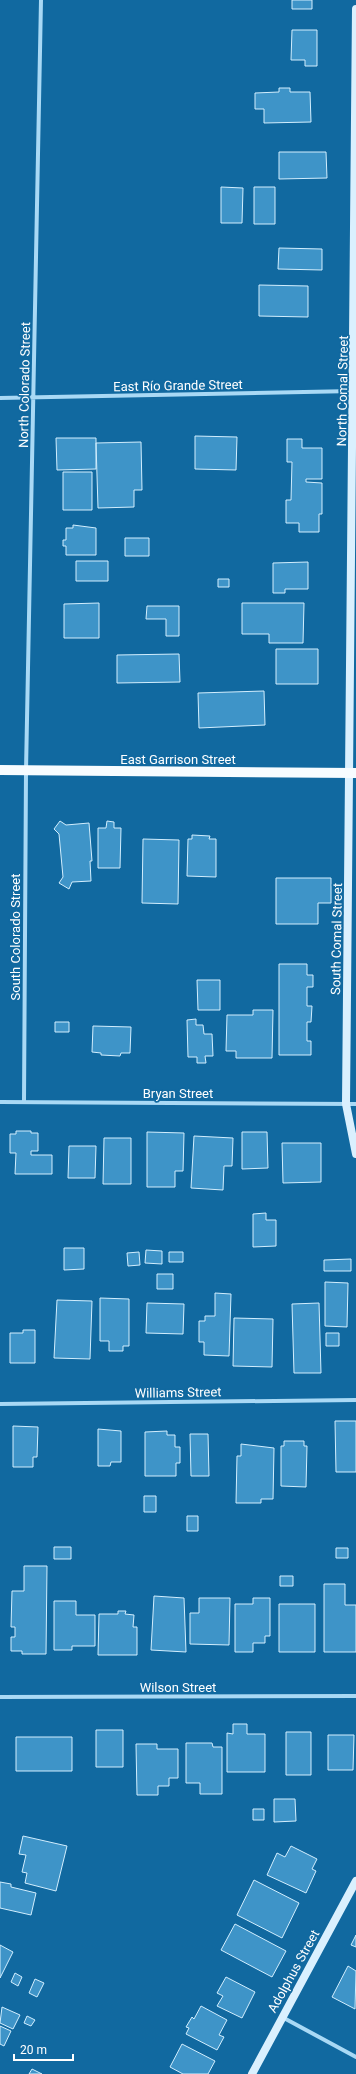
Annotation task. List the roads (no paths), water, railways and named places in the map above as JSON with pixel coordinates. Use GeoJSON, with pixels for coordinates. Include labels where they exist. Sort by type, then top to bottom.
{"type":"FeatureCollection","features":[{"type":"Feature","properties":{"kind":"main road","name":"East Garrison Street"},"geometry":{"type":"LineString","coordinates":[[0,770],[353,773]]}},
{"type":"Feature","properties":{"kind":"street","name":"North Colorado Street"},"geometry":{"type":"LineString","coordinates":[[26,771],[41,0]]}},
{"type":"Feature","properties":{"kind":"street","name":"North Comal Street"},"geometry":{"type":"LineString","coordinates":[[353,773],[356,9]]}},
{"type":"Feature","properties":{"kind":"street","name":"East Río Grande Street"},"geometry":{"type":"LineString","coordinates":[[0,398],[355,391]]}},
{"type":"Feature","properties":{"kind":"street","name":"South Colorado Street"},"geometry":{"type":"LineString","coordinates":[[24,1102],[26,771]]}},
{"type":"Feature","properties":{"kind":"street","name":"South Comal Street"},"geometry":{"type":"LineString","coordinates":[[346,1104],[353,773]]}},
{"type":"Feature","properties":{"kind":"street","name":"Bryan Street"},"geometry":{"type":"LineString","coordinates":[[0,1102],[356,1104]]}},
{"type":"Feature","properties":{"kind":"street"},"geometry":{"type":"LineString","coordinates":[[346,1104],[356,1154]]}},
{"type":"Feature","properties":{"kind":"street","name":"Williams Street"},"geometry":{"type":"LineString","coordinates":[[0,1404],[356,1400]]}},
{"type":"Feature","properties":{"kind":"street","name":"Wilson Street"},"geometry":{"type":"LineString","coordinates":[[0,1697],[356,1696]]}},
{"type":"Feature","properties":{"kind":"street","name":"Adolphus Street"},"geometry":{"type":"LineString","coordinates":[[252,2074],[281,2017],[356,1881]]}},
{"type":"Feature","properties":{"kind":"street"},"geometry":{"type":"LineString","coordinates":[[281,2017],[356,2057]]}}]}
